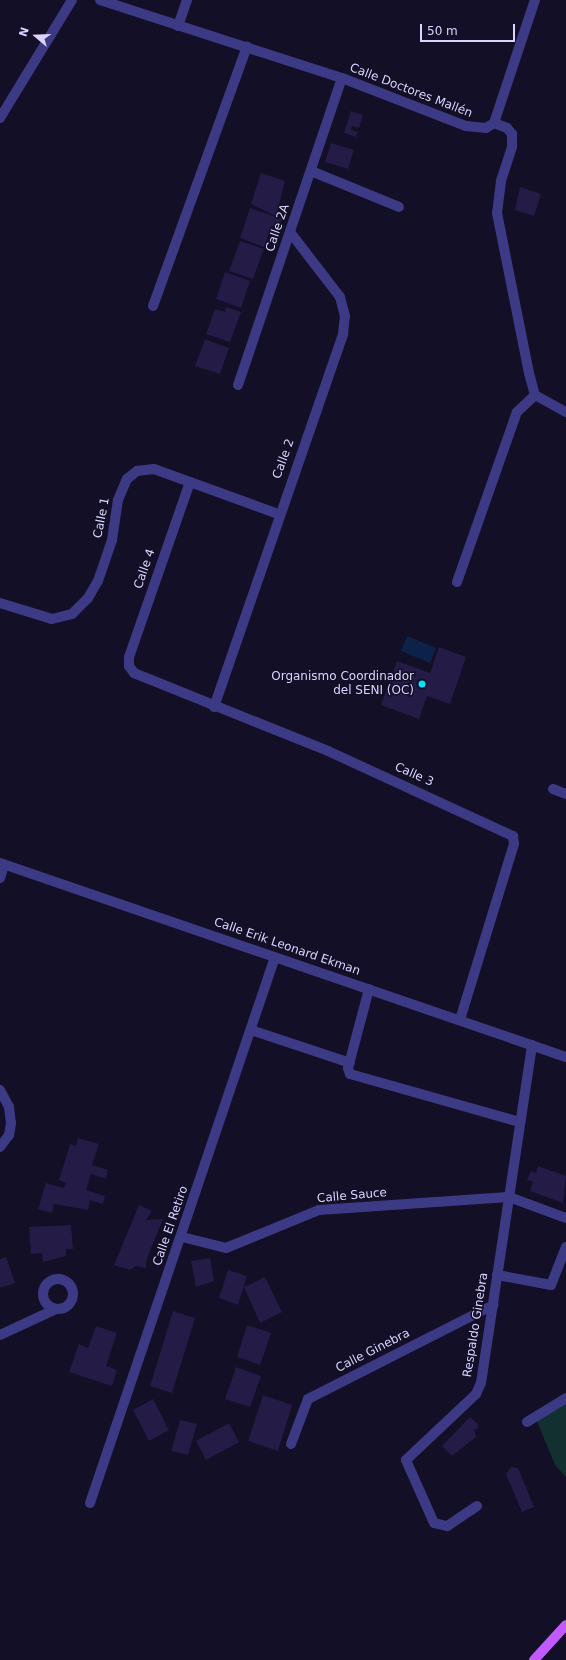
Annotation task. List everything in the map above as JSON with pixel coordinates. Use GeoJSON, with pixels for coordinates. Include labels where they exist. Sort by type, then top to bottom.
{"type":"FeatureCollection","features":[{"type":"Feature","properties":{"kind":"main road"},"geometry":{"type":"LineString","coordinates":[[534,1660],[566,1625]]}},
{"type":"Feature","properties":{"kind":"street"},"geometry":{"type":"LineString","coordinates":[[0,118],[72,0]]}},
{"type":"Feature","properties":{"kind":"street","name":"Calle Doctores Mallén"},"geometry":{"type":"LineString","coordinates":[[100,0],[342,78],[466,126],[486,128],[494,122]]}},
{"type":"Feature","properties":{"kind":"street"},"geometry":{"type":"LineString","coordinates":[[178,26],[187,0]]}},
{"type":"Feature","properties":{"kind":"street"},"geometry":{"type":"LineString","coordinates":[[535,0],[494,122],[507,128],[512,134],[512,147],[501,181],[498,213],[535,395],[566,412]]}},
{"type":"Feature","properties":{"kind":"street"},"geometry":{"type":"LineString","coordinates":[[154,306],[247,47]]}},
{"type":"Feature","properties":{"kind":"street","name":"Calle 2A"},"geometry":{"type":"LineString","coordinates":[[238,385],[342,78]]}},
{"type":"Feature","properties":{"kind":"street"},"geometry":{"type":"LineString","coordinates":[[310,171],[399,207]]}},
{"type":"Feature","properties":{"kind":"street","name":"Calle 2"},"geometry":{"type":"LineString","coordinates":[[214,707],[278,514],[343,334],[345,316],[340,297],[290,232]]}},
{"type":"Feature","properties":{"kind":"street"},"geometry":{"type":"LineString","coordinates":[[457,582],[517,412],[535,395]]}},
{"type":"Feature","properties":{"kind":"street","name":"Calle 1"},"geometry":{"type":"LineString","coordinates":[[0,603],[52,619],[72,614],[88,598],[98,581],[112,540],[118,500],[127,479],[137,471],[154,470],[278,514]]}},
{"type":"Feature","properties":{"kind":"street","name":"Calle 4"},"geometry":{"type":"LineString","coordinates":[[129,666],[129,657],[190,482]]}},
{"type":"Feature","properties":{"kind":"street","name":"Calle 3"},"geometry":{"type":"LineString","coordinates":[[129,666],[134,673],[214,707],[328,751],[513,836],[514,844],[460,1019]]}},
{"type":"Feature","properties":{"kind":"street"},"geometry":{"type":"LineString","coordinates":[[553,789],[566,794]]}},
{"type":"Feature","properties":{"kind":"street"},"geometry":{"type":"LineString","coordinates":[[0,878],[2,864]]}},
{"type":"Feature","properties":{"kind":"street","name":"Calle Erik Leonard Ekman"},"geometry":{"type":"LineString","coordinates":[[2,864],[460,1019],[566,1057]]}},
{"type":"Feature","properties":{"kind":"street","name":"Calle El Retiro"},"geometry":{"type":"LineString","coordinates":[[90,1503],[182,1236],[275,957]]}},
{"type":"Feature","properties":{"kind":"street"},"geometry":{"type":"LineString","coordinates":[[369,989],[350,1063],[350,1074],[520,1122]]}},
{"type":"Feature","properties":{"kind":"street"},"geometry":{"type":"LineString","coordinates":[[251,1030],[350,1063]]}},
{"type":"Feature","properties":{"kind":"street","name":"Respaldo Ginebra"},"geometry":{"type":"LineString","coordinates":[[477,1506],[447,1526],[434,1523],[406,1460],[479,1390],[532,1045]]}},
{"type":"Feature","properties":{"kind":"street"},"geometry":{"type":"LineString","coordinates":[[0,1090],[9,1107],[11,1123],[9,1135],[0,1148]]}},
{"type":"Feature","properties":{"kind":"street"},"geometry":{"type":"LineString","coordinates":[[509,1197],[566,1218]]}},
{"type":"Feature","properties":{"kind":"street","name":"Calle Sauce"},"geometry":{"type":"LineString","coordinates":[[182,1236],[226,1248],[319,1210],[509,1197]]}},
{"type":"Feature","properties":{"kind":"street"},"geometry":{"type":"LineString","coordinates":[[497,1275],[551,1285],[566,1247]]}},
{"type":"Feature","properties":{"kind":"street","name":"Calle Ginebra"},"geometry":{"type":"LineString","coordinates":[[291,1444],[308,1399],[493,1305]]}},
{"type":"Feature","properties":{"kind":"street"},"geometry":{"type":"LineString","coordinates":[[0,1335],[56,1309]]}},
{"type":"Feature","properties":{"kind":"street"},"geometry":{"type":"LineString","coordinates":[[527,1422],[566,1398]]}},
{"type":"Feature","properties":{"kind":"green space"},"geometry":{"type":"Polygon","coordinates":[[[566,1400],[566,1477],[555,1465],[536,1419],[566,1400]]]}},
{"type":"Feature","properties":{"kind":"water"},"geometry":{"type":"Polygon","coordinates":[[[407,636],[436,648],[430,663],[401,651],[407,636]]]}},
{"type":"Feature","properties":{"kind":"building"},"geometry":{"type":"Polygon","coordinates":[[[351,111],[363,115],[359,128],[352,126],[351,130],[358,132],[356,137],[344,133],[351,111]]]}},
{"type":"Feature","properties":{"kind":"building"},"geometry":{"type":"Polygon","coordinates":[[[331,143],[354,150],[348,169],[325,162],[331,143]]]}},
{"type":"Feature","properties":{"kind":"building"},"geometry":{"type":"Polygon","coordinates":[[[261,173],[285,181],[276,216],[251,204],[261,173]]]}},
{"type":"Feature","properties":{"kind":"building"},"geometry":{"type":"Polygon","coordinates":[[[520,187],[541,194],[534,216],[515,210],[520,187]]]}},
{"type":"Feature","properties":{"kind":"building"},"geometry":{"type":"Polygon","coordinates":[[[250,208],[282,219],[279,228],[272,226],[264,247],[240,238],[250,208]]]}},
{"type":"Feature","properties":{"kind":"building"},"geometry":{"type":"Polygon","coordinates":[[[240,241],[264,249],[253,279],[229,271],[240,241]]]}},
{"type":"Feature","properties":{"kind":"building"},"geometry":{"type":"Polygon","coordinates":[[[225,272],[250,281],[241,308],[216,299],[225,272]]]}},
{"type":"Feature","properties":{"kind":"building"},"geometry":{"type":"Polygon","coordinates":[[[226,307],[241,312],[230,342],[206,334],[215,309],[225,312],[226,307]]]}},
{"type":"Feature","properties":{"kind":"building"},"geometry":{"type":"Polygon","coordinates":[[[205,339],[229,348],[220,374],[195,366],[205,339]]]}},
{"type":"Feature","properties":{"kind":"building","name":"Organismo Coordinador del SENI (OC)"},"geometry":{"type":"Polygon","coordinates":[[[439,647],[466,657],[450,704],[427,696],[419,719],[381,705],[397,661],[430,673],[439,647]]]}},
{"type":"Feature","properties":{"kind":"building"},"geometry":{"type":"Polygon","coordinates":[[[78,1138],[99,1144],[92,1165],[108,1170],[106,1179],[91,1174],[86,1190],[105,1196],[103,1204],[90,1200],[88,1210],[54,1204],[52,1213],[38,1209],[46,1183],[64,1188],[66,1183],[59,1180],[70,1144],[76,1146],[78,1138]]]}},
{"type":"Feature","properties":{"kind":"building"},"geometry":{"type":"Polygon","coordinates":[[[538,1166],[566,1176],[563,1203],[530,1191],[533,1182],[527,1180],[531,1171],[536,1173],[538,1166]]]}},
{"type":"Feature","properties":{"kind":"building"},"geometry":{"type":"Polygon","coordinates":[[[139,1205],[152,1211],[146,1220],[163,1219],[147,1258],[146,1268],[136,1266],[130,1270],[114,1265],[139,1205]]]}},
{"type":"Feature","properties":{"kind":"building"},"geometry":{"type":"Polygon","coordinates":[[[71,1225],[73,1249],[66,1249],[66,1256],[43,1262],[42,1253],[31,1254],[29,1227],[71,1225]]]}},
{"type":"Feature","properties":{"kind":"building"},"geometry":{"type":"Polygon","coordinates":[[[6,1257],[15,1283],[0,1288],[0,1259],[6,1257]]]}},
{"type":"Feature","properties":{"kind":"building"},"geometry":{"type":"Polygon","coordinates":[[[210,1258],[214,1281],[196,1287],[191,1261],[210,1258]]]}},
{"type":"Feature","properties":{"kind":"building"},"geometry":{"type":"Polygon","coordinates":[[[228,1270],[247,1276],[238,1305],[219,1298],[228,1270]]]}},
{"type":"Feature","properties":{"kind":"building"},"geometry":{"type":"Polygon","coordinates":[[[265,1277],[282,1312],[260,1323],[244,1287],[265,1277]]]}},
{"type":"Feature","properties":{"kind":"building"},"geometry":{"type":"Polygon","coordinates":[[[173,1311],[195,1318],[172,1393],[150,1386],[173,1311]]]}},
{"type":"Feature","properties":{"kind":"building"},"geometry":{"type":"Polygon","coordinates":[[[247,1325],[271,1333],[260,1365],[237,1357],[247,1325]]]}},
{"type":"Feature","properties":{"kind":"building"},"geometry":{"type":"Polygon","coordinates":[[[96,1326],[117,1333],[106,1366],[117,1370],[112,1386],[69,1372],[79,1344],[88,1348],[96,1326]]]}},
{"type":"Feature","properties":{"kind":"building"},"geometry":{"type":"Polygon","coordinates":[[[236,1367],[261,1376],[250,1407],[225,1399],[236,1367]]]}},
{"type":"Feature","properties":{"kind":"building"},"geometry":{"type":"Polygon","coordinates":[[[263,1395],[292,1405],[278,1451],[248,1441],[263,1395]]]}},
{"type":"Feature","properties":{"kind":"building"},"geometry":{"type":"Polygon","coordinates":[[[153,1399],[169,1430],[149,1441],[133,1410],[153,1399]]]}},
{"type":"Feature","properties":{"kind":"building"},"geometry":{"type":"Polygon","coordinates":[[[470,1417],[478,1424],[478,1429],[474,1429],[476,1437],[452,1456],[442,1446],[470,1417]]]}},
{"type":"Feature","properties":{"kind":"building"},"geometry":{"type":"Polygon","coordinates":[[[180,1420],[197,1424],[188,1455],[171,1451],[180,1420]]]}},
{"type":"Feature","properties":{"kind":"building"},"geometry":{"type":"Polygon","coordinates":[[[229,1423],[239,1442],[206,1460],[196,1441],[229,1423]]]}},
{"type":"Feature","properties":{"kind":"building"},"geometry":{"type":"Polygon","coordinates":[[[511,1467],[518,1468],[534,1507],[522,1512],[506,1474],[511,1467]]]}},
{"type":"Feature","properties":{"kind":"place","name":"Organismo Coordinador del SENI (OC)"},"geometry":{"type":"Point","coordinates":[422,684]}}]}
